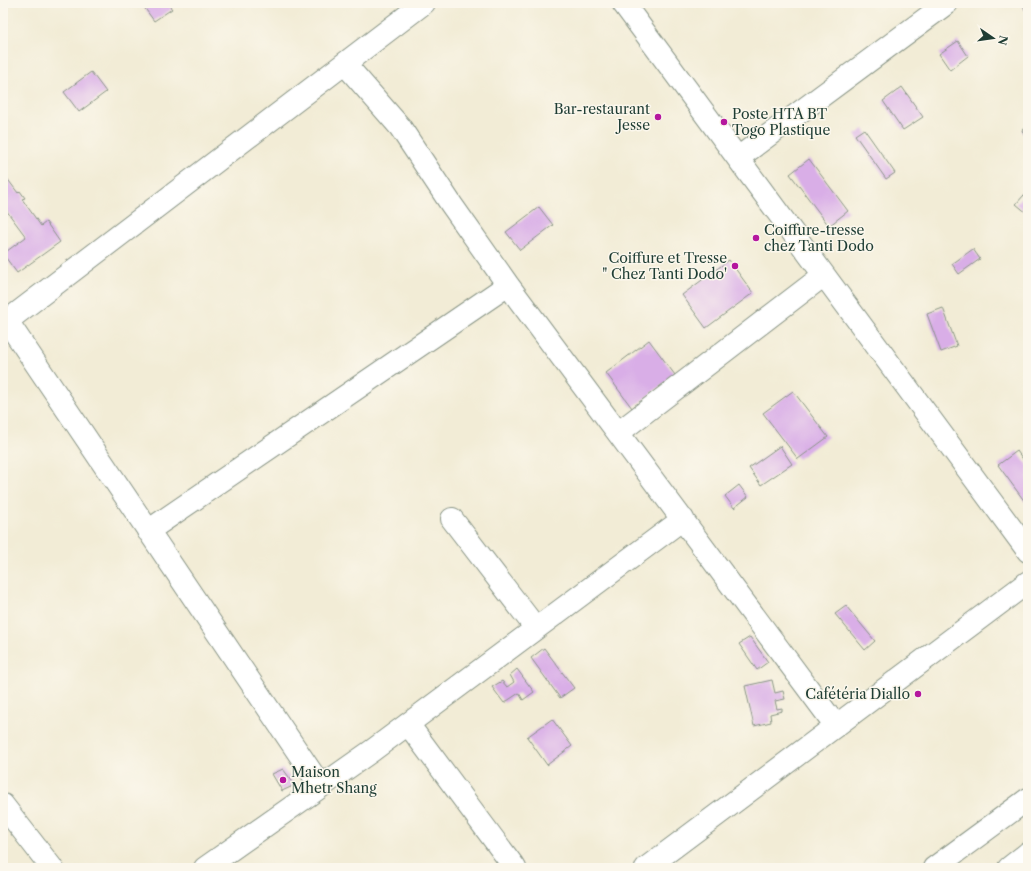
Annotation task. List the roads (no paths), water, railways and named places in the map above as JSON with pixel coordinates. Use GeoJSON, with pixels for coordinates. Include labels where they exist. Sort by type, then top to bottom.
{"type":"FeatureCollection","features":[{"type":"Feature","properties":{"kind":"main road"},"geometry":{"type":"LineString","coordinates":[[320,786],[148,531],[5,323],[424,3]]}},
{"type":"Feature","properties":{"kind":"main road"},"geometry":{"type":"LineString","coordinates":[[623,3],[1028,551]]}},
{"type":"Feature","properties":{"kind":"main road"},"geometry":{"type":"LineString","coordinates":[[738,158],[936,6]]}},
{"type":"Feature","properties":{"kind":"main road"},"geometry":{"type":"LineString","coordinates":[[344,64],[400,127],[451,204],[508,285],[836,726]]}},
{"type":"Feature","properties":{"kind":"main road"},"geometry":{"type":"LineString","coordinates":[[618,432],[824,274]]}},
{"type":"Feature","properties":{"kind":"main road"},"geometry":{"type":"LineString","coordinates":[[148,531],[508,285]]}},
{"type":"Feature","properties":{"kind":"main road"},"geometry":{"type":"LineString","coordinates":[[204,868],[408,724],[535,627],[683,519]]}},
{"type":"Feature","properties":{"kind":"main road"},"geometry":{"type":"LineString","coordinates":[[452,520],[535,627]]}},
{"type":"Feature","properties":{"kind":"main road"},"geometry":{"type":"LineString","coordinates":[[646,868],[1028,582]]}},
{"type":"Feature","properties":{"kind":"main road"},"geometry":{"type":"LineString","coordinates":[[408,724],[514,868]]}},
{"type":"Feature","properties":{"kind":"main road"},"geometry":{"type":"LineString","coordinates":[[934,868],[1028,799]]}},
{"type":"Feature","properties":{"kind":"main road"},"geometry":{"type":"LineString","coordinates":[[3,805],[52,868]]}},
{"type":"Feature","properties":{"kind":"main road"},"geometry":{"type":"LineString","coordinates":[[1009,868],[1028,853]]}},
{"type":"Feature","properties":{"kind":"place","name":"Bar-restaurant Jesse"},"geometry":{"type":"Point","coordinates":[658,117]}},
{"type":"Feature","properties":{"kind":"place","name":"Poste HTA BT Togo Plastique"},"geometry":{"type":"Point","coordinates":[724,122]}},
{"type":"Feature","properties":{"kind":"place","name":"Coiffure-tresse chez Tanti Dodo"},"geometry":{"type":"Point","coordinates":[756,238]}},
{"type":"Feature","properties":{"kind":"place","name":"Coiffure et Tresse \" Chez Tanti Dodo'"},"geometry":{"type":"Point","coordinates":[735,266]}},
{"type":"Feature","properties":{"kind":"place","name":"Cafétéria Diallo"},"geometry":{"type":"Point","coordinates":[918,694]}},
{"type":"Feature","properties":{"kind":"place","name":"Maison Mhetr Shang"},"geometry":{"type":"Point","coordinates":[283,780]}}]}
